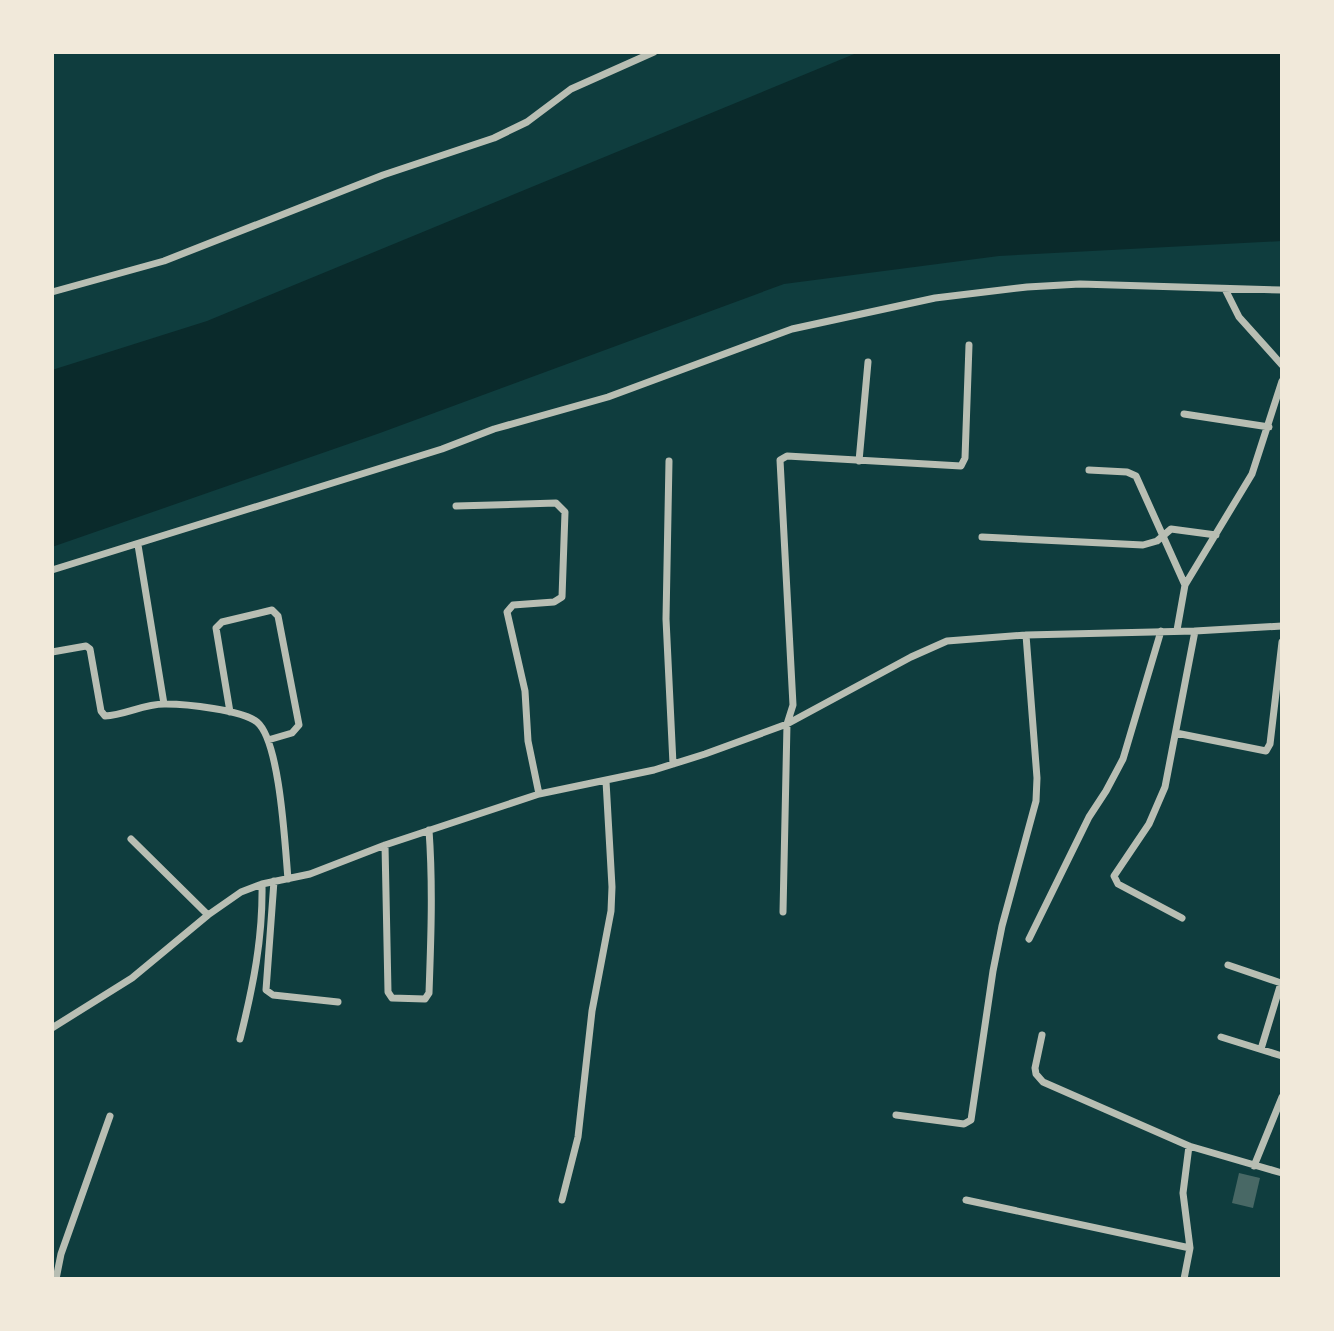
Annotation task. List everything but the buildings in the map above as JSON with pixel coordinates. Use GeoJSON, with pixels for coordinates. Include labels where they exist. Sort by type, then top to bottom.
{"type":"FeatureCollection","features":[{"type":"Feature","properties":{"kind":"street"},"geometry":{"type":"LineString","coordinates":[[52,292],[164,261],[383,175],[494,138],[527,122],[571,89],[654,52]]}},
{"type":"Feature","properties":{"kind":"street"},"geometry":{"type":"LineString","coordinates":[[52,570],[442,449],[494,429],[608,397],[792,329],[935,298],[1027,287],[1150,284],[1282,290]]}},
{"type":"Feature","properties":{"kind":"street"},"geometry":{"type":"LineString","coordinates":[[1225,289],[1239,317],[1282,365]]}},
{"type":"Feature","properties":{"kind":"street"},"geometry":{"type":"LineString","coordinates":[[783,912],[787,724],[793,705],[780,460],[787,456],[961,466],[965,458],[969,345]]}},
{"type":"Feature","properties":{"kind":"street"},"geometry":{"type":"LineString","coordinates":[[859,461],[868,362]]}},
{"type":"Feature","properties":{"kind":"street"},"geometry":{"type":"LineString","coordinates":[[1177,630],[1185,585],[1252,474],[1282,381]]}},
{"type":"Feature","properties":{"kind":"street"},"geometry":{"type":"LineString","coordinates":[[1184,414],[1269,427]]}},
{"type":"Feature","properties":{"kind":"street"},"geometry":{"type":"LineString","coordinates":[[669,461],[666,619],[673,764]]}},
{"type":"Feature","properties":{"kind":"street"},"geometry":{"type":"LineString","coordinates":[[1089,470],[1134,474],[1185,585]]}},
{"type":"Feature","properties":{"kind":"street"},"geometry":{"type":"LineString","coordinates":[[456,506],[556,503],[565,512],[562,597],[554,602],[513,605],[507,612],[525,691],[528,741],[539,794]]}},
{"type":"Feature","properties":{"kind":"street"},"geometry":{"type":"LineString","coordinates":[[982,537],[1143,545],[1171,529],[1216,535]]}},
{"type":"Feature","properties":{"kind":"street"},"geometry":{"type":"LineString","coordinates":[[138,545],[164,704]]}},
{"type":"Feature","properties":{"kind":"street"},"geometry":{"type":"LineString","coordinates":[[230,712],[216,628],[222,622],[272,610],[278,616],[299,725],[292,733],[268,740]]}},
{"type":"Feature","properties":{"kind":"street"},"geometry":{"type":"LineString","coordinates":[[52,1028],[132,978],[241,892],[262,884],[310,874],[385,845],[539,794],[673,764],[787,724],[947,641],[1026,635],[1282,626]]}},
{"type":"Feature","properties":{"kind":"street"},"geometry":{"type":"LineString","coordinates":[[1029,939],[1089,817],[1123,759],[1161,631]]}},
{"type":"Feature","properties":{"kind":"street"},"geometry":{"type":"LineString","coordinates":[[1182,918],[1114,880],[1159,805],[1165,787],[1195,631]]}},
{"type":"Feature","properties":{"kind":"street"},"geometry":{"type":"LineString","coordinates":[[896,1115],[964,1124],[971,1120],[1002,926],[1036,801],[1026,635]]}},
{"type":"Feature","properties":{"kind":"street"},"geometry":{"type":"LineString","coordinates":[[1176,733],[1266,751],[1270,744],[1282,642]]}},
{"type":"Feature","properties":{"kind":"street"},"geometry":{"type":"LineString","coordinates":[[52,652],[86,646],[90,649],[101,711],[105,716],[164,704],[230,712],[259,723],[273,756],[288,879]]}},
{"type":"Feature","properties":{"kind":"street"},"geometry":{"type":"LineString","coordinates":[[562,1200],[578,1137],[592,1011],[611,911],[606,781]]}},
{"type":"Feature","properties":{"kind":"street"},"geometry":{"type":"LineString","coordinates":[[385,845],[388,992],[392,998],[425,999],[429,993],[432,918],[429,830]]}},
{"type":"Feature","properties":{"kind":"street"},"geometry":{"type":"LineString","coordinates":[[131,839],[208,915]]}},
{"type":"Feature","properties":{"kind":"street"},"geometry":{"type":"LineString","coordinates":[[274,881],[266,990],[273,995],[338,1002]]}},
{"type":"Feature","properties":{"kind":"street"},"geometry":{"type":"LineString","coordinates":[[240,1039],[261,943],[262,884]]}},
{"type":"Feature","properties":{"kind":"street"},"geometry":{"type":"LineString","coordinates":[[1228,965],[1281,983],[1261,1049]]}},
{"type":"Feature","properties":{"kind":"street"},"geometry":{"type":"LineString","coordinates":[[1042,1035],[1035,1068],[1043,1082],[1189,1146],[1282,1173]]}},
{"type":"Feature","properties":{"kind":"street"},"geometry":{"type":"LineString","coordinates":[[1221,1037],[1282,1056]]}},
{"type":"Feature","properties":{"kind":"street"},"geometry":{"type":"LineString","coordinates":[[1254,1166],[1282,1097]]}},
{"type":"Feature","properties":{"kind":"street"},"geometry":{"type":"LineString","coordinates":[[56,1279],[61,1254],[110,1116]]}},
{"type":"Feature","properties":{"kind":"street"},"geometry":{"type":"LineString","coordinates":[[1184,1279],[1190,1248],[1183,1193],[1189,1146]]}},
{"type":"Feature","properties":{"kind":"street"},"geometry":{"type":"LineString","coordinates":[[966,1200],[1190,1248]]}},
{"type":"Feature","properties":{"kind":"water"},"geometry":{"type":"Polygon","coordinates":[[[859,52],[1282,52],[1282,241],[999,256],[784,284],[380,433],[52,547],[52,370],[207,321],[859,52]]]}}]}
